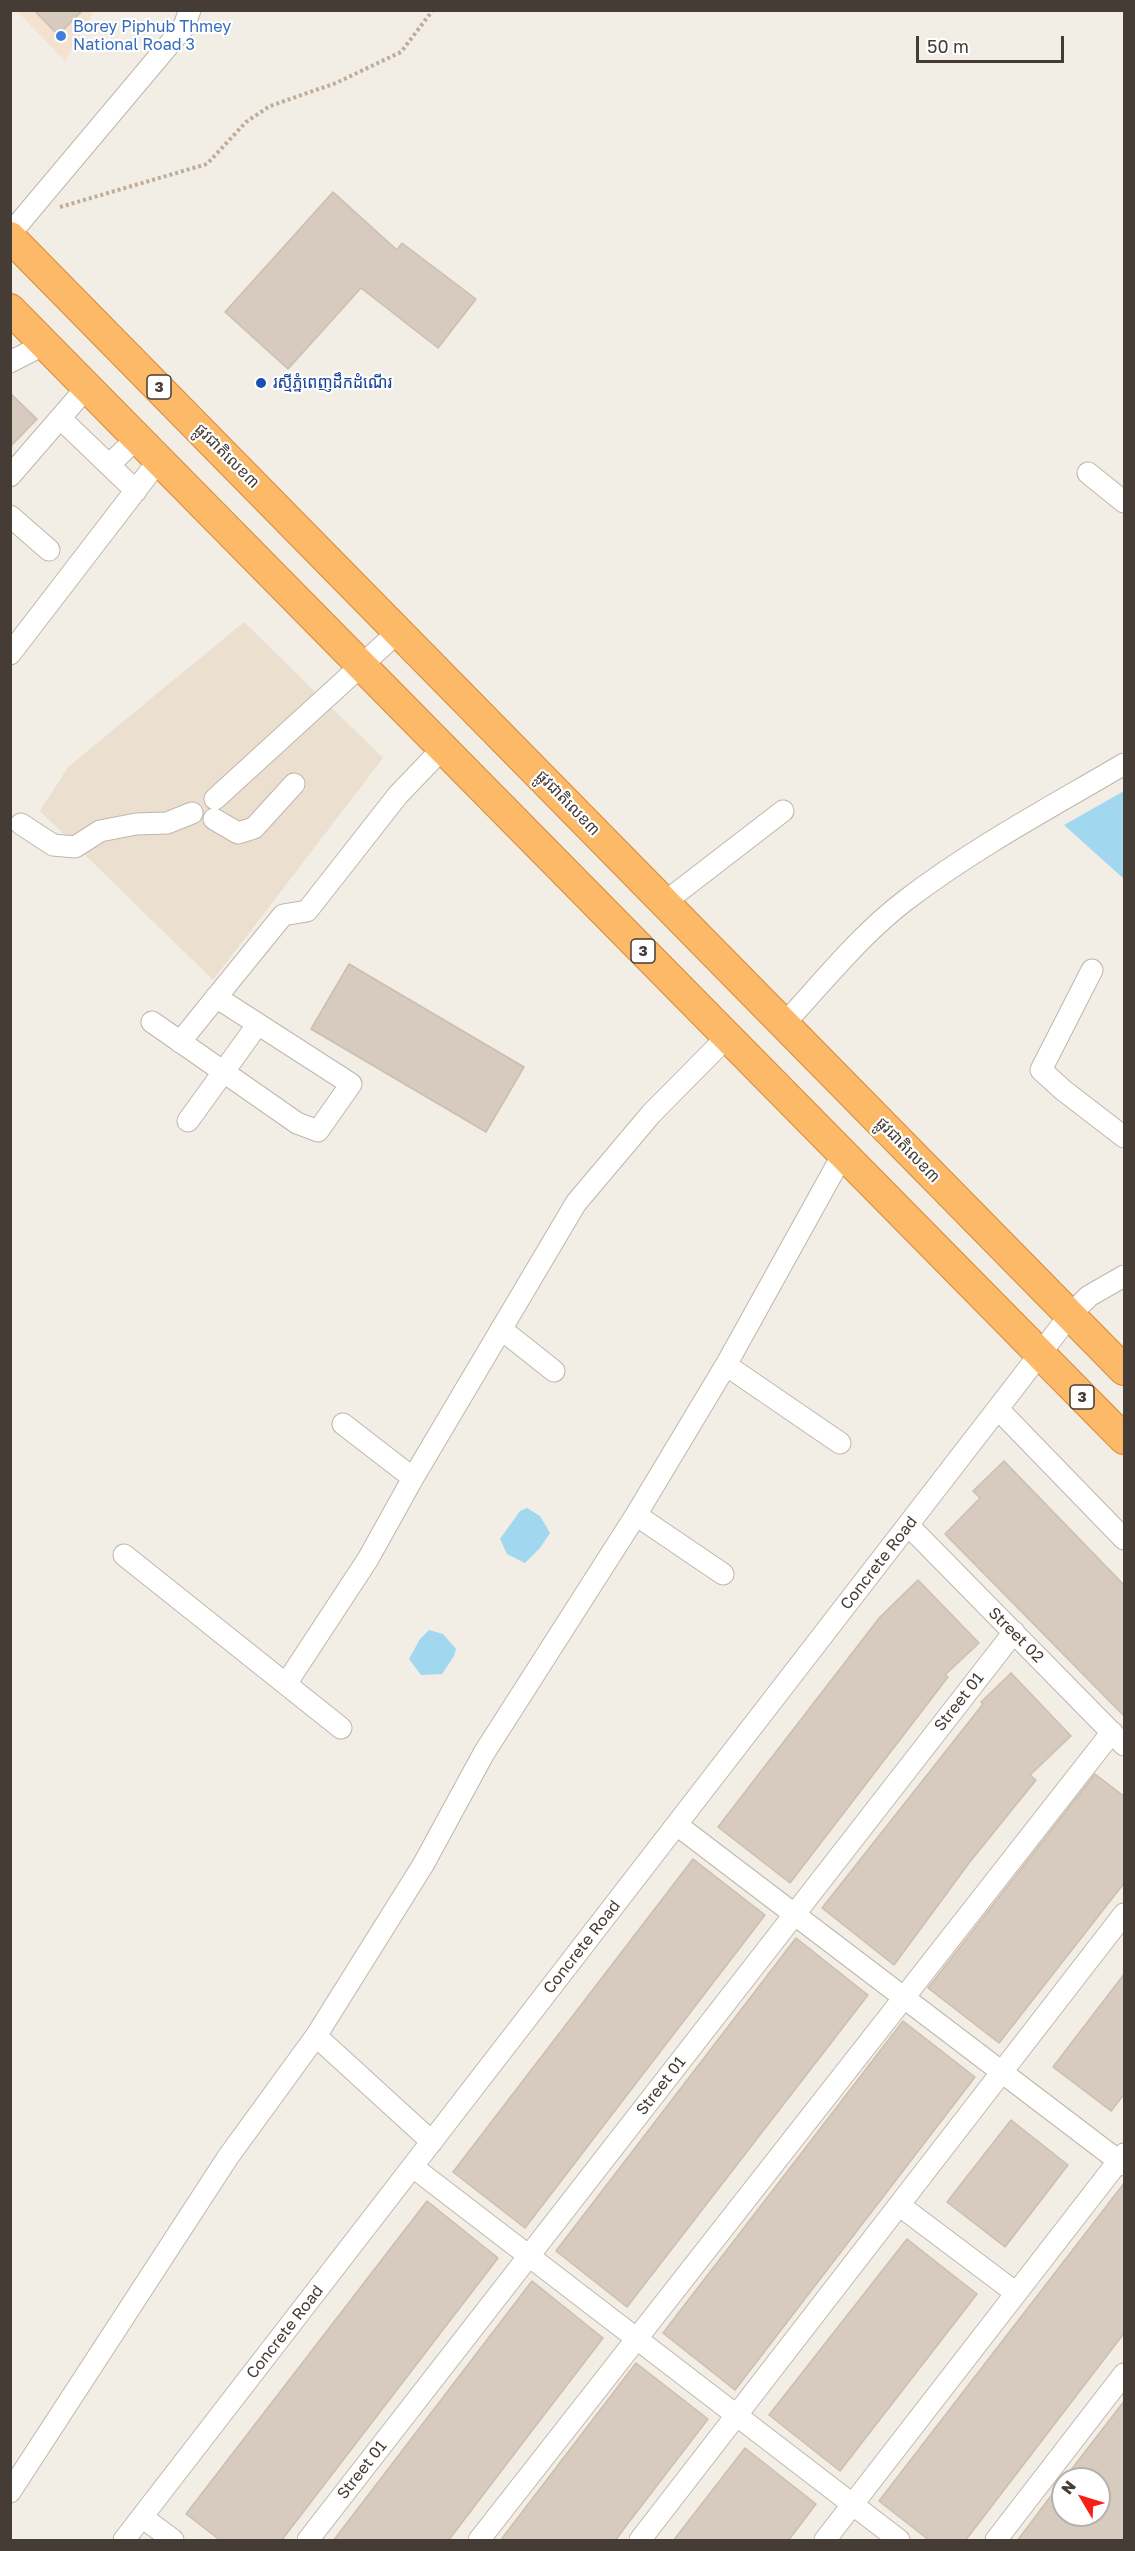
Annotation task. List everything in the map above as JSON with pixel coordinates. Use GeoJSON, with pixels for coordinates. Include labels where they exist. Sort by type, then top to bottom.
{"type":"FeatureCollection","features":[{"type":"Feature","properties":{"kind":"highway","name":"ផ្លូវជាតិលេខ៣"},"geometry":{"type":"LineString","coordinates":[[16,229],[399,631],[1125,1370]]}},
{"type":"Feature","properties":{"kind":"highway","name":"3"},"geometry":{"type":"LineString","coordinates":[[10,309],[1125,1439]]}},
{"type":"Feature","properties":{"kind":"street"},"geometry":{"type":"LineString","coordinates":[[16,229],[183,28],[190,10]]}},
{"type":"Feature","properties":{"kind":"street"},"geometry":{"type":"LineString","coordinates":[[10,362],[45,344]]}},
{"type":"Feature","properties":{"kind":"street"},"geometry":{"type":"LineString","coordinates":[[10,476],[87,387]]}},
{"type":"Feature","properties":{"kind":"street"},"geometry":{"type":"LineString","coordinates":[[60,418],[136,491]]}},
{"type":"Feature","properties":{"kind":"street"},"geometry":{"type":"LineString","coordinates":[[109,465],[137,438]]}},
{"type":"Feature","properties":{"kind":"street"},"geometry":{"type":"LineString","coordinates":[[10,654],[159,460]]}},
{"type":"Feature","properties":{"kind":"street"},"geometry":{"type":"LineString","coordinates":[[1088,473],[1125,502]]}},
{"type":"Feature","properties":{"kind":"street"},"geometry":{"type":"LineString","coordinates":[[10,516],[49,550]]}},
{"type":"Feature","properties":{"kind":"street"},"geometry":{"type":"LineString","coordinates":[[21,824],[53,845],[75,847],[100,831],[136,824],[166,823],[192,813],[201,822],[399,631]]}},
{"type":"Feature","properties":{"kind":"street"},"geometry":{"type":"LineString","coordinates":[[180,1042],[283,915],[307,911],[398,795],[443,748]]}},
{"type":"Feature","properties":{"kind":"street"},"geometry":{"type":"LineString","coordinates":[[784,1024],[859,940],[906,900],[975,853],[1125,764]]}},
{"type":"Feature","properties":{"kind":"street"},"geometry":{"type":"LineString","coordinates":[[214,809],[238,833],[254,828],[294,784]]}},
{"type":"Feature","properties":{"kind":"street"},"geometry":{"type":"LineString","coordinates":[[665,902],[783,811]]}},
{"type":"Feature","properties":{"kind":"street"},"geometry":{"type":"LineString","coordinates":[[1092,970],[1041,1070],[1063,1090],[1125,1137]]}},
{"type":"Feature","properties":{"kind":"street"},"geometry":{"type":"LineString","coordinates":[[152,1022],[297,1123],[318,1131],[351,1084],[216,997]]}},
{"type":"Feature","properties":{"kind":"street"},"geometry":{"type":"LineString","coordinates":[[188,1121],[258,1024]]}},
{"type":"Feature","properties":{"kind":"street"},"geometry":{"type":"LineString","coordinates":[[286,1684],[368,1559],[412,1478],[576,1203],[651,1114],[727,1037]]}},
{"type":"Feature","properties":{"kind":"street"},"geometry":{"type":"LineString","coordinates":[[10,2492],[228,2157],[316,2036],[423,1865],[484,1754],[636,1515],[726,1365],[843,1154]]}},
{"type":"Feature","properties":{"kind":"street","name":"Concrete Road"},"geometry":{"type":"LineString","coordinates":[[124,2541],[1070,1315],[1089,1296],[1125,1276]]}},
{"type":"Feature","properties":{"kind":"street"},"geometry":{"type":"LineString","coordinates":[[501,1329],[554,1371]]}},
{"type":"Feature","properties":{"kind":"street"},"geometry":{"type":"LineString","coordinates":[[726,1365],[840,1443]]}},
{"type":"Feature","properties":{"kind":"street"},"geometry":{"type":"LineString","coordinates":[[998,1409],[1125,1539]]}},
{"type":"Feature","properties":{"kind":"street"},"geometry":{"type":"LineString","coordinates":[[344,1424],[412,1478]]}},
{"type":"Feature","properties":{"kind":"street"},"geometry":{"type":"LineString","coordinates":[[636,1515],[723,1574]]}},
{"type":"Feature","properties":{"kind":"street","name":"Street 02"},"geometry":{"type":"LineString","coordinates":[[908,1525],[1118,1738]]}},
{"type":"Feature","properties":{"kind":"street"},"geometry":{"type":"LineString","coordinates":[[124,1555],[341,1728]]}},
{"type":"Feature","properties":{"kind":"street","name":"Street 01"},"geometry":{"type":"LineString","coordinates":[[308,2541],[1014,1632]]}},
{"type":"Feature","properties":{"kind":"street"},"geometry":{"type":"LineString","coordinates":[[479,2541],[904,1997],[1118,1738]]}},
{"type":"Feature","properties":{"kind":"street"},"geometry":{"type":"LineString","coordinates":[[677,1825],[1002,2072],[1123,2160],[1016,2293],[825,2541]]}},
{"type":"Feature","properties":{"kind":"street"},"geometry":{"type":"LineString","coordinates":[[640,2541],[1125,1914]]}},
{"type":"Feature","properties":{"kind":"street"},"geometry":{"type":"LineString","coordinates":[[316,2036],[432,2142]]}},
{"type":"Feature","properties":{"kind":"street"},"geometry":{"type":"LineString","coordinates":[[412,2167],[898,2541]]}},
{"type":"Feature","properties":{"kind":"street"},"geometry":{"type":"LineString","coordinates":[[899,2205],[1016,2293]]}},
{"type":"Feature","properties":{"kind":"street"},"geometry":{"type":"LineString","coordinates":[[996,2541],[1125,2374]]}},
{"type":"Feature","properties":{"kind":"street"},"geometry":{"type":"LineString","coordinates":[[142,2517],[173,2541]]}},
{"type":"Feature","properties":{"kind":"path"},"geometry":{"type":"LineString","coordinates":[[16,229],[207,164],[246,122],[270,106],[336,83],[400,52],[433,10]]}},
{"type":"Feature","properties":{"kind":"shaded area","name":"Borey Piphub Thmey National Road 3"},"geometry":{"type":"Polygon","coordinates":[[[17,11],[94,11],[65,61],[17,11]]]}},
{"type":"Feature","properties":{"kind":"shaded area"},"geometry":{"type":"Polygon","coordinates":[[[244,622],[383,758],[213,980],[40,811],[68,767],[244,622]]]}},
{"type":"Feature","properties":{"kind":"water"},"geometry":{"type":"Polygon","coordinates":[[[1124,791],[1124,879],[1064,825],[1124,791]]]}},
{"type":"Feature","properties":{"kind":"water"},"geometry":{"type":"Polygon","coordinates":[[[527,1508],[540,1516],[550,1533],[540,1548],[525,1563],[507,1554],[500,1539],[520,1511],[527,1508]]]}},
{"type":"Feature","properties":{"kind":"water"},"geometry":{"type":"Polygon","coordinates":[[[429,1630],[443,1634],[456,1649],[442,1674],[421,1675],[409,1659],[420,1639],[429,1630]]]}},
{"type":"Feature","properties":{"kind":"building"},"geometry":{"type":"Polygon","coordinates":[[[34,10],[83,10],[58,35],[34,10]]]}},
{"type":"Feature","properties":{"kind":"building"},"geometry":{"type":"Polygon","coordinates":[[[333,192],[397,250],[402,243],[476,299],[438,348],[361,288],[288,369],[225,312],[333,192]]]}},
{"type":"Feature","properties":{"kind":"building"},"geometry":{"type":"Polygon","coordinates":[[[10,393],[37,419],[10,447],[10,393]]]}},
{"type":"Feature","properties":{"kind":"building"},"geometry":{"type":"Polygon","coordinates":[[[349,964],[524,1067],[486,1132],[311,1029],[349,964]]]}},
{"type":"Feature","properties":{"kind":"building"},"geometry":{"type":"Polygon","coordinates":[[[1004,1461],[1125,1586],[1125,1717],[945,1534],[980,1498],[973,1491],[1004,1461]]]}},
{"type":"Feature","properties":{"kind":"building"},"geometry":{"type":"Polygon","coordinates":[[[918,1580],[979,1643],[945,1675],[948,1677],[790,1883],[718,1827],[880,1617],[918,1580]]]}},
{"type":"Feature","properties":{"kind":"building"},"geometry":{"type":"Polygon","coordinates":[[[1011,1673],[1071,1736],[1030,1775],[1036,1780],[969,1863],[894,1965],[822,1908],[983,1704],[981,1702],[1011,1673]]]}},
{"type":"Feature","properties":{"kind":"building"},"geometry":{"type":"Polygon","coordinates":[[[1095,1774],[1125,1797],[1125,1882],[999,2043],[928,1988],[1095,1774]]]}},
{"type":"Feature","properties":{"kind":"building"},"geometry":{"type":"Polygon","coordinates":[[[693,1859],[765,1915],[525,2228],[453,2172],[693,1859]]]}},
{"type":"Feature","properties":{"kind":"building"},"geometry":{"type":"Polygon","coordinates":[[[796,1938],[868,1995],[627,2307],[556,2251],[796,1938]]]}},
{"type":"Feature","properties":{"kind":"building"},"geometry":{"type":"Polygon","coordinates":[[[1125,1973],[1125,2093],[1111,2111],[1053,2067],[1125,1973]]]}},
{"type":"Feature","properties":{"kind":"building"},"geometry":{"type":"Polygon","coordinates":[[[903,2021],[975,2077],[735,2390],[663,2333],[903,2021]]]}},
{"type":"Feature","properties":{"kind":"building"},"geometry":{"type":"Polygon","coordinates":[[[1011,2120],[1068,2165],[1005,2247],[947,2202],[1011,2120]]]}},
{"type":"Feature","properties":{"kind":"building"},"geometry":{"type":"Polygon","coordinates":[[[1125,2182],[1125,2332],[965,2541],[930,2541],[879,2501],[1125,2182]]]}},
{"type":"Feature","properties":{"kind":"building"},"geometry":{"type":"Polygon","coordinates":[[[427,2201],[498,2258],[281,2541],[221,2541],[186,2514],[427,2201]]]}},
{"type":"Feature","properties":{"kind":"building"},"geometry":{"type":"Polygon","coordinates":[[[907,2239],[977,2294],[840,2471],[769,2415],[907,2239]]]}},
{"type":"Feature","properties":{"kind":"building"},"geometry":{"type":"Polygon","coordinates":[[[532,2281],[603,2338],[448,2541],[333,2541],[532,2281]]]}},
{"type":"Feature","properties":{"kind":"building"},"geometry":{"type":"Polygon","coordinates":[[[636,2363],[708,2419],[615,2541],[500,2541],[636,2363]]]}},
{"type":"Feature","properties":{"kind":"building"},"geometry":{"type":"Polygon","coordinates":[[[1125,2400],[1125,2541],[1017,2541],[1051,2496],[1051,2527],[1111,2527],[1111,2467],[1073,2467],[1125,2400]]]}},
{"type":"Feature","properties":{"kind":"building"},"geometry":{"type":"Polygon","coordinates":[[[745,2448],[816,2504],[788,2541],[673,2541],[745,2448]]]}},
{"type":"Feature","properties":{"kind":"place","name":"Borey Piphub Thmey National Road 3"},"geometry":{"type":"Point","coordinates":[61,36]}},
{"type":"Feature","properties":{"kind":"place","name":"រស្មីភ្នំពេញដឹកដំណើរ"},"geometry":{"type":"Point","coordinates":[261,383]}}]}
